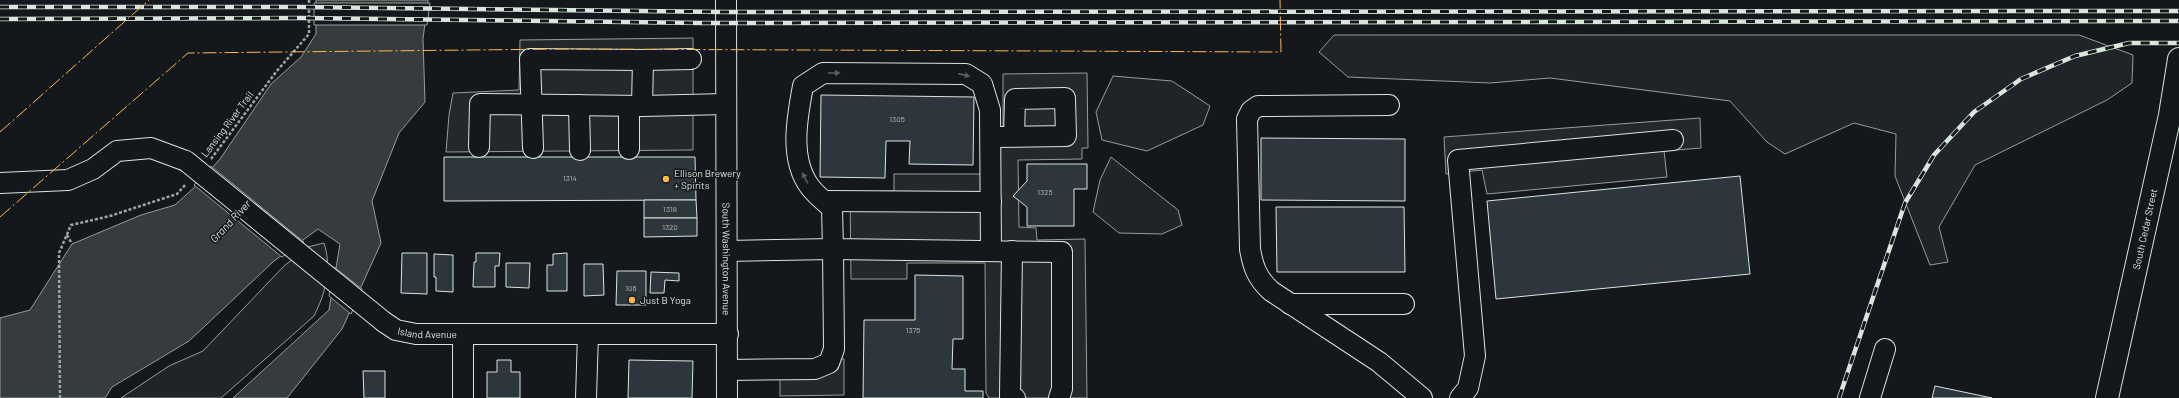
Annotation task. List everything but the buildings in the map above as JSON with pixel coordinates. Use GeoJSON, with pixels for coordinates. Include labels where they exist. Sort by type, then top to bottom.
{"type":"FeatureCollection","features":[{"type":"Feature","properties":{"kind":"main road","name":"South Cedar Street"},"geometry":{"type":"LineString","coordinates":[[2107,398],[2168,122],[2179,59]]}},
{"type":"Feature","properties":{"kind":"street","name":"South Washington Avenue"},"geometry":{"type":"LineString","coordinates":[[726,0],[727,398]]}},
{"type":"Feature","properties":{"kind":"street"},"geometry":{"type":"LineString","coordinates":[[534,148],[530,59],[691,59]]}},
{"type":"Feature","properties":{"kind":"street"},"geometry":{"type":"LineString","coordinates":[[629,149],[643,60]]}},
{"type":"Feature","properties":{"kind":"street"},"geometry":{"type":"LineString","coordinates":[[727,370],[815,369],[829,363],[834,349],[832,208],[810,188],[798,165],[797,119],[803,86],[823,73],[966,74],[982,84],[990,110],[991,251]]}},
{"type":"Feature","properties":{"kind":"street"},"geometry":{"type":"LineString","coordinates":[[479,147],[480,104],[636,106],[726,104]]}},
{"type":"Feature","properties":{"kind":"street"},"geometry":{"type":"LineString","coordinates":[[579,105],[580,150]]}},
{"type":"Feature","properties":{"kind":"street"},"geometry":{"type":"LineString","coordinates":[[1389,105],[1258,106],[1251,111],[1248,119],[1250,249],[1254,270],[1261,282],[1290,304],[1379,362],[1422,398]]}},
{"type":"Feature","properties":{"kind":"street"},"geometry":{"type":"LineString","coordinates":[[991,137],[1014,137]]}},
{"type":"Feature","properties":{"kind":"street"},"geometry":{"type":"LineString","coordinates":[[1460,398],[1468,388],[1475,356],[1458,160],[1673,140]]}},
{"type":"Feature","properties":{"kind":"street","name":"Island Avenue"},"geometry":{"type":"LineString","coordinates":[[0,183],[68,180],[93,170],[117,151],[151,148],[189,170],[396,330],[416,334],[728,334]]}},
{"type":"Feature","properties":{"kind":"street"},"geometry":{"type":"LineString","coordinates":[[825,201],[991,202]]}},
{"type":"Feature","properties":{"kind":"street"},"geometry":{"type":"LineString","coordinates":[[727,251],[833,249],[1062,252],[1062,389],[1059,398]]}},
{"type":"Feature","properties":{"kind":"street"},"geometry":{"type":"LineString","coordinates":[[1012,251],[1010,396],[1015,398]]}},
{"type":"Feature","properties":{"kind":"street"},"geometry":{"type":"LineString","coordinates":[[1290,304],[1404,304]]}},
{"type":"Feature","properties":{"kind":"street"},"geometry":{"type":"LineString","coordinates":[[463,334],[463,398]]}},
{"type":"Feature","properties":{"kind":"street"},"geometry":{"type":"LineString","coordinates":[[586,398],[588,334]]}},
{"type":"Feature","properties":{"kind":"street"},"geometry":{"type":"LineString","coordinates":[[1870,398],[1885,349]]}},
{"type":"Feature","properties":{"kind":"path","name":"Lansing River Trail"},"geometry":{"type":"LineString","coordinates":[[206,163],[216,153],[276,72],[309,34],[309,0]]}},
{"type":"Feature","properties":{"kind":"path"},"geometry":{"type":"LineString","coordinates":[[60,398],[59,253],[71,225],[110,216],[177,194],[189,170]]}},
{"type":"Feature","properties":{"kind":"path"},"geometry":{"type":"LineString","coordinates":[[67,235],[72,244]]}},
{"type":"Feature","properties":{"kind":"shaded area"},"geometry":{"type":"Polygon","coordinates":[[[1334,35],[2079,35],[2133,55],[2132,83],[2107,100],[1975,165],[1939,227],[1948,262],[1930,265],[1895,176],[1896,134],[1854,123],[1785,154],[1767,142],[1730,101],[1550,78],[1490,83],[1348,77],[1319,52],[1334,35]]]}},
{"type":"Feature","properties":{"kind":"shaded area"},"geometry":{"type":"Polygon","coordinates":[[[693,38],[693,150],[446,152],[449,115],[453,93],[519,90],[520,40],[693,38]]]}},
{"type":"Feature","properties":{"kind":"shaded area"},"geometry":{"type":"Polygon","coordinates":[[[1087,73],[1088,148],[1082,148],[1082,159],[1018,160],[1019,227],[1036,228],[1037,240],[1085,239],[1087,398],[989,398],[986,393],[985,263],[907,263],[907,279],[851,279],[850,192],[894,191],[894,174],[982,174],[1003,127],[1003,74],[1087,73]]]}},
{"type":"Feature","properties":{"kind":"shaded area"},"geometry":{"type":"Polygon","coordinates":[[[1113,76],[1172,81],[1210,106],[1203,125],[1147,151],[1102,140],[1096,112],[1113,76]]]}},
{"type":"Feature","properties":{"kind":"shaded area"},"geometry":{"type":"Polygon","coordinates":[[[1700,118],[1701,148],[1664,151],[1667,177],[1487,194],[1482,170],[1446,174],[1444,137],[1700,118]]]}},
{"type":"Feature","properties":{"kind":"shaded area"},"geometry":{"type":"Polygon","coordinates":[[[1111,157],[1178,210],[1182,225],[1162,234],[1119,233],[1093,212],[1100,180],[1111,157]]]}},
{"type":"Feature","properties":{"kind":"shaded area"},"geometry":{"type":"Polygon","coordinates":[[[324,243],[328,262],[328,271],[325,289],[314,316],[221,398],[121,398],[169,366],[203,351],[284,266],[308,247],[324,243]]]}},
{"type":"Feature","properties":{"kind":"shaded area"},"geometry":{"type":"Polygon","coordinates":[[[844,359],[844,395],[780,396],[780,360],[844,359]]]}},
{"type":"Feature","properties":{"kind":"water","name":"Grand River"},"geometry":{"type":"Polygon","coordinates":[[[316,0],[428,0],[423,39],[425,102],[399,133],[372,201],[381,243],[342,329],[287,398],[233,398],[329,310],[340,244],[318,229],[274,261],[189,341],[112,387],[105,398],[0,398],[0,318],[30,310],[72,244],[141,215],[175,205],[198,184],[220,159],[271,84],[301,57],[316,34],[316,0]]]}},
{"type":"Feature","properties":{"kind":"pier"},"geometry":{"type":"Polygon","coordinates":[[[314,3],[430,3],[427,25],[314,25],[314,3]]]}},
{"type":"Feature","properties":{"kind":"pier"},"geometry":{"type":"Polygon","coordinates":[[[211,166],[304,242],[282,257],[194,185],[211,166]]]}},
{"type":"Feature","properties":{"kind":"pier"},"geometry":{"type":"Polygon","coordinates":[[[334,267],[362,289],[351,314],[329,296],[334,267]]]}},
{"type":"Feature","properties":{"kind":"railway"},"geometry":{"type":"LineString","coordinates":[[0,7],[301,7],[726,12],[2179,11]]}},
{"type":"Feature","properties":{"kind":"railway"},"geometry":{"type":"LineString","coordinates":[[0,19],[301,18],[703,23],[2179,21]]}},
{"type":"Feature","properties":{"kind":"railway"},"geometry":{"type":"LineString","coordinates":[[1839,398],[1905,203],[1934,155],[1974,112],[2021,79],[2075,56],[2129,43],[2179,43]]}},
{"type":"Feature","properties":{"kind":"power"},"geometry":{"type":"LineString","coordinates":[[0,132],[149,0]]}},
{"type":"Feature","properties":{"kind":"power"},"geometry":{"type":"LineString","coordinates":[[0,217],[188,53],[565,49],[1281,52],[1280,0]]}},
{"type":"Feature","properties":{"kind":"place","name":"Ellison Brewery + Spirits"},"geometry":{"type":"Point","coordinates":[666,179]}},
{"type":"Feature","properties":{"kind":"place","name":"Just B Yoga"},"geometry":{"type":"Point","coordinates":[632,300]}}]}
